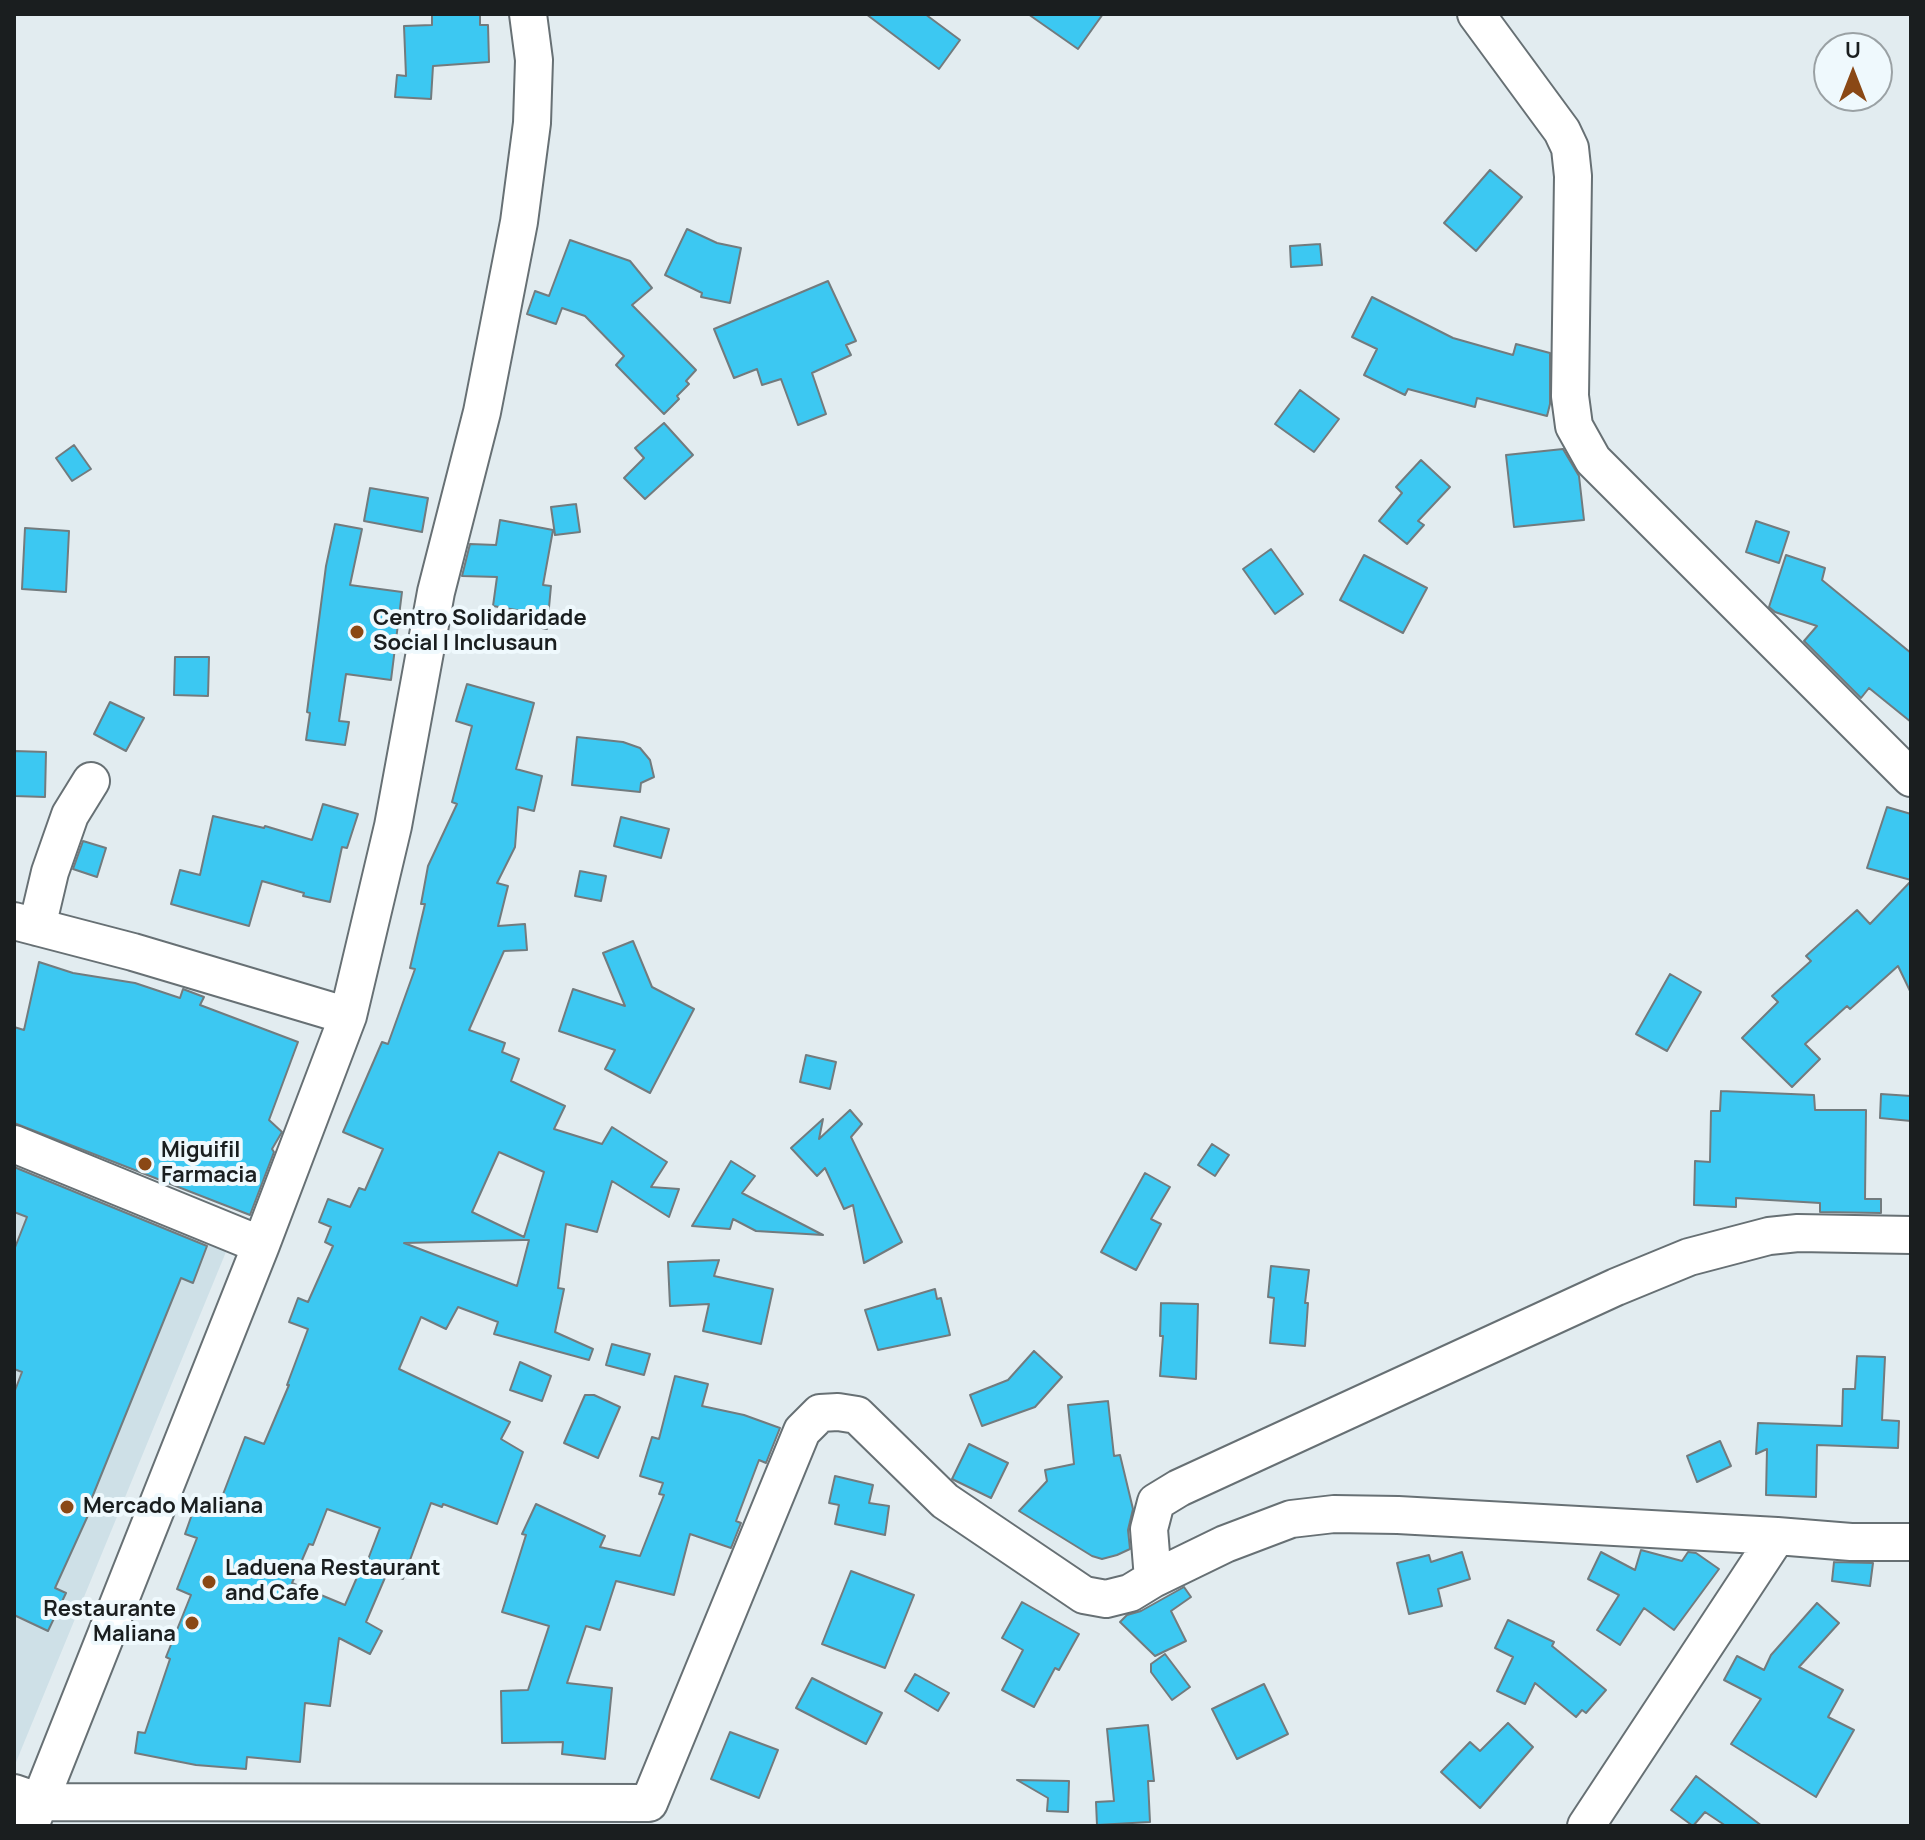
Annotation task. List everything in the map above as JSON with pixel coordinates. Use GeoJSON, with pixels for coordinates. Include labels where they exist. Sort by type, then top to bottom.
{"type":"FeatureCollection","features":[{"type":"Feature","properties":{"kind":"street"},"geometry":{"type":"LineString","coordinates":[[528,14],[534,60],[532,123],[519,222],[482,412],[436,592],[393,826],[348,1016],[261,1245],[28,1807],[645,1814],[802,1431],[820,1413],[857,1415],[945,1501],[1084,1595],[1106,1599],[1130,1593],[1225,1544],[1291,1519],[1334,1514],[1398,1515],[1851,1542],[1911,1542]]}},
{"type":"Feature","properties":{"kind":"street"},"geometry":{"type":"LineString","coordinates":[[1476,14],[1562,131],[1570,148],[1573,176],[1570,396],[1574,426],[1593,460],[1911,778]]}},
{"type":"Feature","properties":{"kind":"street"},"geometry":{"type":"LineString","coordinates":[[91,781],[70,815],[50,872],[21,926],[133,952],[348,1016]]}},
{"type":"Feature","properties":{"kind":"street"},"geometry":{"type":"LineString","coordinates":[[14,1144],[261,1245]]}},
{"type":"Feature","properties":{"kind":"street"},"geometry":{"type":"LineString","coordinates":[[1153,1579],[1149,1529],[1156,1502],[1179,1488],[1602,1294],[1689,1257],[1769,1236],[1798,1233],[1911,1235]]}},
{"type":"Feature","properties":{"kind":"street"},"geometry":{"type":"LineString","coordinates":[[1586,1826],[1777,1536]]}},
{"type":"Feature","properties":{"kind":"shaded area","name":"Mercado Maliana"},"geometry":{"type":"Polygon","coordinates":[[[14,1160],[228,1247],[14,1767],[14,1160]]]}},
{"type":"Feature","properties":{"kind":"building"},"geometry":{"type":"Polygon","coordinates":[[[432,14],[480,14],[480,25],[488,25],[489,62],[433,66],[431,99],[395,97],[397,75],[406,76],[404,26],[432,25],[432,14]]]}},
{"type":"Feature","properties":{"kind":"building"},"geometry":{"type":"Polygon","coordinates":[[[866,14],[925,14],[960,40],[939,69],[866,14]]]}},
{"type":"Feature","properties":{"kind":"building"},"geometry":{"type":"Polygon","coordinates":[[[1028,14],[1103,14],[1078,49],[1028,14]]]}},
{"type":"Feature","properties":{"kind":"building"},"geometry":{"type":"Polygon","coordinates":[[[1490,170],[1522,197],[1476,251],[1444,223],[1490,170]]]}},
{"type":"Feature","properties":{"kind":"building"},"geometry":{"type":"Polygon","coordinates":[[[687,229],[717,243],[741,248],[730,303],[701,297],[702,293],[665,275],[687,229]]]}},
{"type":"Feature","properties":{"kind":"building"},"geometry":{"type":"Polygon","coordinates":[[[570,240],[630,261],[652,288],[632,305],[696,370],[686,381],[689,384],[677,396],[679,399],[664,414],[616,365],[624,356],[585,316],[562,308],[556,324],[527,314],[535,291],[549,296],[570,240]]]}},
{"type":"Feature","properties":{"kind":"building"},"geometry":{"type":"Polygon","coordinates":[[[1320,244],[1322,265],[1291,267],[1290,246],[1320,244]]]}},
{"type":"Feature","properties":{"kind":"building"},"geometry":{"type":"Polygon","coordinates":[[[828,281],[856,341],[846,345],[851,355],[812,373],[826,414],[798,425],[781,379],[762,385],[757,369],[734,378],[714,329],[828,281]]]}},
{"type":"Feature","properties":{"kind":"building"},"geometry":{"type":"Polygon","coordinates":[[[1372,297],[1453,338],[1513,355],[1516,344],[1550,353],[1550,404],[1547,416],[1477,398],[1475,407],[1408,389],[1405,395],[1364,375],[1377,349],[1352,337],[1372,297]]]}},
{"type":"Feature","properties":{"kind":"building"},"geometry":{"type":"Polygon","coordinates":[[[1300,390],[1339,419],[1314,452],[1275,424],[1300,390]]]}},
{"type":"Feature","properties":{"kind":"building"},"geometry":{"type":"Polygon","coordinates":[[[664,423],[693,455],[645,499],[624,478],[644,458],[635,448],[664,423]]]}},
{"type":"Feature","properties":{"kind":"building"},"geometry":{"type":"Polygon","coordinates":[[[74,445],[91,469],[72,481],[56,458],[74,445]]]}},
{"type":"Feature","properties":{"kind":"building"},"geometry":{"type":"Polygon","coordinates":[[[1563,449],[1579,476],[1584,520],[1514,527],[1506,455],[1563,449]]]}},
{"type":"Feature","properties":{"kind":"building"},"geometry":{"type":"Polygon","coordinates":[[[1421,460],[1450,487],[1418,521],[1424,525],[1407,544],[1379,521],[1402,493],[1396,487],[1421,460]]]}},
{"type":"Feature","properties":{"kind":"building"},"geometry":{"type":"Polygon","coordinates":[[[370,488],[428,498],[422,532],[364,521],[370,488]]]}},
{"type":"Feature","properties":{"kind":"building"},"geometry":{"type":"Polygon","coordinates":[[[576,504],[580,532],[555,535],[551,507],[576,504]]]}},
{"type":"Feature","properties":{"kind":"building"},"geometry":{"type":"Polygon","coordinates":[[[500,520],[553,530],[543,585],[551,586],[547,629],[526,625],[528,612],[493,606],[497,577],[462,576],[470,544],[496,545],[500,520]]]}},
{"type":"Feature","properties":{"kind":"building"},"geometry":{"type":"Polygon","coordinates":[[[1756,521],[1789,532],[1779,563],[1746,552],[1756,521]]]}},
{"type":"Feature","properties":{"kind":"building","name":"Centro Solidaridade Social I Inclusaun"},"geometry":{"type":"Polygon","coordinates":[[[335,524],[362,529],[350,585],[402,592],[391,680],[346,674],[339,721],[349,722],[345,745],[306,740],[326,566],[335,524]]]}},
{"type":"Feature","properties":{"kind":"building"},"geometry":{"type":"Polygon","coordinates":[[[25,528],[69,531],[66,592],[22,589],[25,528]]]}},
{"type":"Feature","properties":{"kind":"building"},"geometry":{"type":"Polygon","coordinates":[[[1271,549],[1303,594],[1275,614],[1243,569],[1271,549]]]}},
{"type":"Feature","properties":{"kind":"building"},"geometry":{"type":"Polygon","coordinates":[[[1364,555],[1427,588],[1403,633],[1340,600],[1364,555]]]}},
{"type":"Feature","properties":{"kind":"building"},"geometry":{"type":"Polygon","coordinates":[[[1786,555],[1825,568],[1822,580],[1911,653],[1911,722],[1869,688],[1861,698],[1804,641],[1817,626],[1775,612],[1769,607],[1786,555]]]}},
{"type":"Feature","properties":{"kind":"building"},"geometry":{"type":"Polygon","coordinates":[[[175,657],[209,657],[208,696],[174,695],[175,657]]]}},
{"type":"Feature","properties":{"kind":"building"},"geometry":{"type":"Polygon","coordinates":[[[467,684],[534,703],[516,769],[542,776],[534,811],[518,807],[515,847],[497,883],[508,886],[498,926],[525,924],[527,950],[504,951],[469,1030],[505,1043],[502,1052],[519,1059],[511,1081],[565,1106],[554,1129],[602,1144],[612,1127],[667,1162],[651,1187],[679,1189],[669,1217],[612,1181],[597,1232],[566,1224],[558,1288],[564,1289],[555,1332],[593,1349],[589,1360],[494,1334],[498,1322],[458,1307],[446,1329],[421,1317],[399,1369],[510,1422],[501,1439],[523,1452],[497,1524],[443,1504],[442,1507],[431,1503],[403,1579],[387,1573],[366,1622],[382,1631],[370,1654],[339,1638],[330,1706],[305,1703],[300,1762],[247,1757],[246,1769],[196,1765],[135,1753],[138,1732],[145,1733],[170,1659],[166,1657],[191,1595],[177,1589],[197,1538],[185,1534],[196,1503],[217,1510],[245,1437],[264,1444],[308,1329],[289,1322],[298,1298],[308,1302],[333,1246],[325,1242],[331,1227],[319,1222],[328,1199],[350,1207],[359,1188],[365,1190],[383,1149],[343,1132],[382,1042],[388,1044],[415,969],[410,968],[425,904],[421,904],[428,866],[457,804],[452,802],[472,726],[456,721],[467,684]],[[499,1152],[472,1212],[524,1237],[544,1172],[499,1152]],[[523,1240],[404,1243],[517,1286],[529,1240],[523,1240]],[[327,1509],[313,1545],[309,1544],[292,1583],[345,1605],[361,1568],[364,1570],[380,1528],[327,1509]]]}},
{"type":"Feature","properties":{"kind":"building"},"geometry":{"type":"Polygon","coordinates":[[[110,702],[144,718],[126,751],[94,734],[110,702]]]}},
{"type":"Feature","properties":{"kind":"building"},"geometry":{"type":"Polygon","coordinates":[[[577,737],[623,742],[640,748],[650,760],[654,777],[641,783],[640,792],[572,785],[577,737]]]}},
{"type":"Feature","properties":{"kind":"building"},"geometry":{"type":"Polygon","coordinates":[[[14,751],[46,752],[45,797],[14,796],[14,751]]]}},
{"type":"Feature","properties":{"kind":"building"},"geometry":{"type":"Polygon","coordinates":[[[323,804],[358,814],[347,848],[342,847],[330,902],[262,881],[249,926],[171,904],[180,870],[200,875],[213,816],[265,826],[312,840],[323,804]]]}},
{"type":"Feature","properties":{"kind":"building"},"geometry":{"type":"Polygon","coordinates":[[[1887,807],[1911,814],[1911,880],[1867,868],[1887,807]]]}},
{"type":"Feature","properties":{"kind":"building"},"geometry":{"type":"Polygon","coordinates":[[[621,817],[669,829],[661,858],[614,846],[621,817]]]}},
{"type":"Feature","properties":{"kind":"building"},"geometry":{"type":"Polygon","coordinates":[[[83,841],[106,848],[97,877],[73,869],[83,841]]]}},
{"type":"Feature","properties":{"kind":"building"},"geometry":{"type":"Polygon","coordinates":[[[580,871],[606,876],[601,901],[575,896],[580,871]]]}},
{"type":"Feature","properties":{"kind":"building"},"geometry":{"type":"Polygon","coordinates":[[[1911,881],[1911,993],[1898,966],[1805,1044],[1820,1059],[1792,1087],[1742,1038],[1778,1002],[1772,996],[1811,961],[1806,956],[1857,910],[1870,924],[1911,881]]]}},
{"type":"Feature","properties":{"kind":"building"},"geometry":{"type":"Polygon","coordinates":[[[633,941],[652,987],[694,1009],[650,1093],[605,1069],[615,1050],[559,1031],[573,989],[625,1006],[603,953],[633,941]]]}},
{"type":"Feature","properties":{"kind":"building"},"geometry":{"type":"Polygon","coordinates":[[[39,962],[73,973],[135,983],[180,998],[183,989],[204,997],[200,1005],[298,1042],[269,1120],[282,1132],[272,1149],[274,1152],[250,1215],[14,1123],[14,1027],[24,1030],[39,962]]]}},
{"type":"Feature","properties":{"kind":"building"},"geometry":{"type":"Polygon","coordinates":[[[1670,974],[1701,992],[1667,1051],[1636,1034],[1670,974]]]}},
{"type":"Feature","properties":{"kind":"building"},"geometry":{"type":"Polygon","coordinates":[[[806,1055],[836,1062],[830,1089],[800,1082],[806,1055]]]}},
{"type":"Feature","properties":{"kind":"building"},"geometry":{"type":"Polygon","coordinates":[[[1721,1091],[1814,1095],[1815,1110],[1866,1110],[1865,1199],[1881,1199],[1881,1213],[1820,1212],[1820,1203],[1736,1198],[1736,1207],[1694,1205],[1695,1161],[1710,1162],[1711,1111],[1720,1111],[1721,1091]]]}},
{"type":"Feature","properties":{"kind":"building"},"geometry":{"type":"Polygon","coordinates":[[[1881,1094],[1911,1096],[1911,1121],[1880,1118],[1881,1094]]]}},
{"type":"Feature","properties":{"kind":"building"},"geometry":{"type":"Polygon","coordinates":[[[850,1110],[862,1124],[851,1137],[902,1242],[864,1263],[853,1205],[844,1209],[825,1168],[817,1176],[791,1148],[823,1119],[819,1139],[850,1110]]]}},
{"type":"Feature","properties":{"kind":"building"},"geometry":{"type":"Polygon","coordinates":[[[1212,1144],[1229,1155],[1215,1176],[1198,1165],[1212,1144]]]}},
{"type":"Feature","properties":{"kind":"building"},"geometry":{"type":"Polygon","coordinates":[[[731,1161],[755,1176],[742,1193],[823,1235],[756,1231],[733,1219],[730,1229],[692,1226],[731,1161]]]}},
{"type":"Feature","properties":{"kind":"building","name":"Mercado Maliana"},"geometry":{"type":"Polygon","coordinates":[[[14,1167],[207,1246],[193,1283],[181,1278],[87,1510],[90,1511],[55,1588],[66,1593],[48,1631],[14,1615],[14,1393],[22,1372],[14,1369],[14,1250],[27,1217],[14,1212],[14,1167]]]}},
{"type":"Feature","properties":{"kind":"building"},"geometry":{"type":"Polygon","coordinates":[[[1145,1173],[1170,1187],[1151,1219],[1161,1224],[1136,1270],[1101,1252],[1145,1173]]]}},
{"type":"Feature","properties":{"kind":"building"},"geometry":{"type":"Polygon","coordinates":[[[719,1260],[714,1276],[773,1289],[761,1344],[703,1331],[709,1304],[670,1306],[668,1262],[719,1260]]]}},
{"type":"Feature","properties":{"kind":"building"},"geometry":{"type":"Polygon","coordinates":[[[1271,1266],[1309,1270],[1305,1346],[1270,1343],[1274,1298],[1268,1297],[1271,1266]]]}},
{"type":"Feature","properties":{"kind":"building"},"geometry":{"type":"Polygon","coordinates":[[[935,1289],[937,1299],[941,1298],[950,1335],[878,1350],[865,1310],[935,1289]]]}},
{"type":"Feature","properties":{"kind":"building"},"geometry":{"type":"Polygon","coordinates":[[[1161,1303],[1198,1304],[1196,1379],[1160,1376],[1163,1336],[1160,1336],[1161,1303]]]}},
{"type":"Feature","properties":{"kind":"building"},"geometry":{"type":"Polygon","coordinates":[[[612,1344],[650,1354],[644,1375],[606,1365],[612,1344]]]}},
{"type":"Feature","properties":{"kind":"building"},"geometry":{"type":"Polygon","coordinates":[[[1034,1351],[1062,1377],[1035,1407],[982,1426],[970,1395],[1008,1380],[1034,1351]]]}},
{"type":"Feature","properties":{"kind":"building"},"geometry":{"type":"Polygon","coordinates":[[[1857,1356],[1885,1357],[1882,1420],[1899,1421],[1898,1448],[1817,1445],[1816,1497],[1766,1495],[1767,1449],[1756,1454],[1758,1423],[1842,1426],[1843,1389],[1855,1389],[1857,1356]]]}},
{"type":"Feature","properties":{"kind":"building"},"geometry":{"type":"Polygon","coordinates":[[[520,1362],[551,1376],[542,1401],[510,1390],[520,1362]]]}},
{"type":"Feature","properties":{"kind":"building"},"geometry":{"type":"Polygon","coordinates":[[[675,1376],[708,1384],[702,1406],[744,1415],[780,1428],[766,1463],[759,1460],[736,1521],[741,1523],[731,1548],[690,1534],[674,1595],[616,1581],[600,1630],[586,1626],[567,1683],[612,1688],[605,1759],[562,1754],[563,1742],[502,1743],[501,1691],[528,1690],[549,1626],[502,1612],[526,1535],[522,1534],[536,1504],[605,1536],[600,1547],[640,1556],[664,1495],[659,1494],[663,1483],[640,1476],[652,1437],[659,1439],[675,1376]]]}},
{"type":"Feature","properties":{"kind":"building"},"geometry":{"type":"Polygon","coordinates":[[[585,1395],[594,1395],[620,1407],[598,1458],[564,1443],[585,1395]]]}},
{"type":"Feature","properties":{"kind":"building"},"geometry":{"type":"Polygon","coordinates":[[[1108,1401],[1114,1456],[1120,1455],[1133,1509],[1128,1530],[1130,1549],[1102,1559],[1092,1556],[1019,1511],[1047,1481],[1045,1470],[1074,1464],[1068,1405],[1108,1401]]]}},
{"type":"Feature","properties":{"kind":"building"},"geometry":{"type":"Polygon","coordinates":[[[1720,1441],[1731,1466],[1697,1482],[1687,1456],[1720,1441]]]}},
{"type":"Feature","properties":{"kind":"building"},"geometry":{"type":"Polygon","coordinates":[[[969,1444],[1008,1463],[991,1498],[952,1479],[969,1444]]]}},
{"type":"Feature","properties":{"kind":"building"},"geometry":{"type":"Polygon","coordinates":[[[835,1476],[873,1485],[869,1503],[889,1506],[885,1535],[835,1524],[839,1505],[829,1503],[835,1476]]]}},
{"type":"Feature","properties":{"kind":"building"},"geometry":{"type":"Polygon","coordinates":[[[1641,1550],[1682,1561],[1688,1552],[1696,1553],[1719,1569],[1674,1630],[1644,1608],[1620,1645],[1597,1630],[1619,1595],[1588,1579],[1601,1552],[1635,1570],[1641,1550]]]}},
{"type":"Feature","properties":{"kind":"building"},"geometry":{"type":"Polygon","coordinates":[[[1462,1552],[1470,1579],[1438,1589],[1442,1606],[1409,1614],[1397,1563],[1429,1555],[1431,1562],[1462,1552]]]}},
{"type":"Feature","properties":{"kind":"building"},"geometry":{"type":"Polygon","coordinates":[[[1834,1562],[1873,1563],[1870,1586],[1832,1581],[1834,1562]]]}},
{"type":"Feature","properties":{"kind":"building"},"geometry":{"type":"Polygon","coordinates":[[[851,1571],[914,1595],[885,1668],[822,1644],[851,1571]]]}},
{"type":"Feature","properties":{"kind":"building"},"geometry":{"type":"Polygon","coordinates":[[[1184,1587],[1191,1597],[1171,1611],[1186,1641],[1155,1656],[1120,1622],[1127,1615],[1141,1611],[1184,1587]]]}},
{"type":"Feature","properties":{"kind":"building"},"geometry":{"type":"Polygon","coordinates":[[[1022,1602],[1079,1634],[1059,1670],[1055,1668],[1034,1707],[1002,1690],[1023,1650],[1002,1638],[1022,1602]]]}},
{"type":"Feature","properties":{"kind":"building"},"geometry":{"type":"Polygon","coordinates":[[[1817,1603],[1839,1623],[1799,1667],[1843,1690],[1828,1717],[1854,1730],[1816,1797],[1731,1744],[1761,1699],[1724,1680],[1737,1656],[1764,1670],[1771,1655],[1817,1603]]]}},
{"type":"Feature","properties":{"kind":"building"},"geometry":{"type":"Polygon","coordinates":[[[1508,1620],[1554,1642],[1552,1646],[1606,1690],[1586,1713],[1582,1710],[1576,1717],[1535,1683],[1525,1704],[1497,1691],[1513,1657],[1495,1648],[1508,1620]]]}},
{"type":"Feature","properties":{"kind":"building"},"geometry":{"type":"Polygon","coordinates":[[[1165,1654],[1190,1687],[1172,1700],[1151,1672],[1151,1664],[1165,1654]]]}},
{"type":"Feature","properties":{"kind":"building"},"geometry":{"type":"Polygon","coordinates":[[[915,1674],[949,1693],[938,1711],[905,1691],[915,1674]]]}},
{"type":"Feature","properties":{"kind":"building"},"geometry":{"type":"Polygon","coordinates":[[[812,1678],[882,1713],[866,1744],[796,1708],[812,1678]]]}},
{"type":"Feature","properties":{"kind":"building"},"geometry":{"type":"Polygon","coordinates":[[[1264,1684],[1288,1734],[1237,1759],[1212,1709],[1264,1684]]]}},
{"type":"Feature","properties":{"kind":"building"},"geometry":{"type":"Polygon","coordinates":[[[1508,1723],[1533,1747],[1480,1808],[1441,1772],[1470,1742],[1480,1751],[1508,1723]]]}},
{"type":"Feature","properties":{"kind":"building"},"geometry":{"type":"Polygon","coordinates":[[[1148,1725],[1154,1781],[1148,1781],[1150,1822],[1097,1825],[1096,1802],[1114,1801],[1107,1729],[1148,1725]]]}},
{"type":"Feature","properties":{"kind":"building"},"geometry":{"type":"Polygon","coordinates":[[[730,1732],[778,1750],[759,1798],[711,1779],[730,1732]]]}},
{"type":"Feature","properties":{"kind":"building"},"geometry":{"type":"Polygon","coordinates":[[[1696,1776],[1762,1826],[1726,1826],[1705,1812],[1693,1826],[1671,1810],[1696,1776]]]}},
{"type":"Feature","properties":{"kind":"building"},"geometry":{"type":"Polygon","coordinates":[[[1017,1780],[1069,1781],[1068,1812],[1047,1811],[1048,1798],[1017,1780]]]}},
{"type":"Feature","properties":{"kind":"place","name":"Centro Solidaridade Social I Inclusaun"},"geometry":{"type":"Point","coordinates":[357,632]}},
{"type":"Feature","properties":{"kind":"place","name":"Miguifil Farmacia"},"geometry":{"type":"Point","coordinates":[145,1164]}},
{"type":"Feature","properties":{"kind":"place","name":"Mercado Maliana"},"geometry":{"type":"Point","coordinates":[67,1507]}},
{"type":"Feature","properties":{"kind":"place","name":"Laduena Restaurant and Cafe"},"geometry":{"type":"Point","coordinates":[209,1582]}},
{"type":"Feature","properties":{"kind":"place","name":"Restaurante Maliana"},"geometry":{"type":"Point","coordinates":[192,1623]}}]}
